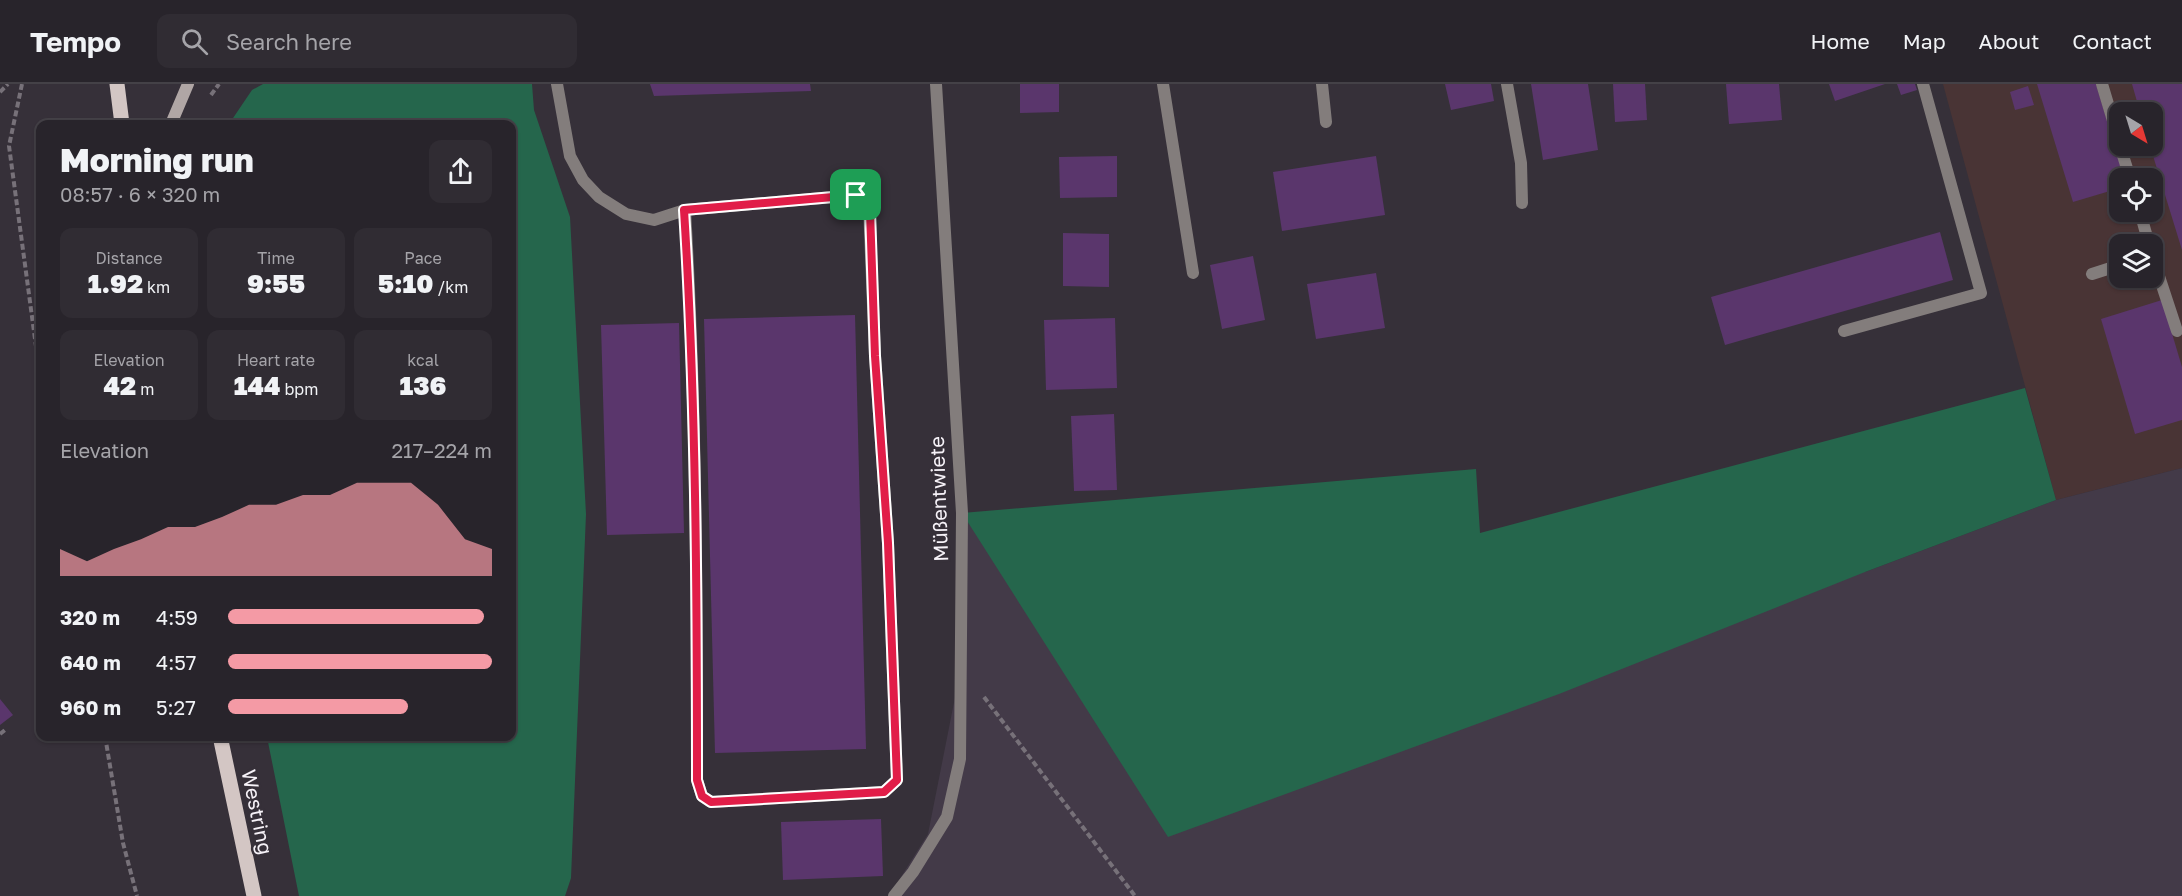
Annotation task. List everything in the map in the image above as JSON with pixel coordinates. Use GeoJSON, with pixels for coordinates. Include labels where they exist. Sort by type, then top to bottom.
{"type":"FeatureCollection","features":[{"type":"Feature","properties":{"kind":"main road"},"geometry":{"type":"LineString","coordinates":[[117,84],[122,120]]}},
{"type":"Feature","properties":{"kind":"main road"},"geometry":{"type":"LineString","coordinates":[[173,120],[188,84]]}},
{"type":"Feature","properties":{"kind":"main road","name":"Westring"},"geometry":{"type":"LineString","coordinates":[[221,741],[254,896]]}},
{"type":"Feature","properties":{"kind":"street"},"geometry":{"type":"LineString","coordinates":[[557,84],[570,156],[583,180],[599,197],[626,213],[654,220],[684,210],[856,195],[868,205],[875,356],[888,543],[897,780],[884,792],[711,802],[702,796],[697,780],[697,533],[692,325],[684,210]]}},
{"type":"Feature","properties":{"kind":"street","name":"Müßentwiete"},"geometry":{"type":"LineString","coordinates":[[894,896],[913,872],[947,817],[960,759],[962,513],[936,84]]}},
{"type":"Feature","properties":{"kind":"street"},"geometry":{"type":"LineString","coordinates":[[1162,84],[1193,273]]}},
{"type":"Feature","properties":{"kind":"street"},"geometry":{"type":"LineString","coordinates":[[1322,84],[1326,122]]}},
{"type":"Feature","properties":{"kind":"street"},"geometry":{"type":"LineString","coordinates":[[1507,84],[1521,163],[1522,203]]}},
{"type":"Feature","properties":{"kind":"street"},"geometry":{"type":"LineString","coordinates":[[1844,331],[1981,292],[1923,84]]}},
{"type":"Feature","properties":{"kind":"street"},"geometry":{"type":"LineString","coordinates":[[2102,84],[2109,108]]}},
{"type":"Feature","properties":{"kind":"street"},"geometry":{"type":"LineString","coordinates":[[2092,274],[2109,269]]}},
{"type":"Feature","properties":{"kind":"street"},"geometry":{"type":"LineString","coordinates":[[2163,287],[2177,331]]}},
{"type":"Feature","properties":{"kind":"path"},"geometry":{"type":"LineString","coordinates":[[0,92],[8,84]]}},
{"type":"Feature","properties":{"kind":"path"},"geometry":{"type":"LineString","coordinates":[[22,84],[9,146],[36,346]]}},
{"type":"Feature","properties":{"kind":"path"},"geometry":{"type":"LineString","coordinates":[[211,95],[219,84]]}},
{"type":"Feature","properties":{"kind":"path"},"geometry":{"type":"LineString","coordinates":[[962,667],[1135,896]]}},
{"type":"Feature","properties":{"kind":"path"},"geometry":{"type":"LineString","coordinates":[[0,734],[5,730]]}},
{"type":"Feature","properties":{"kind":"path"},"geometry":{"type":"LineString","coordinates":[[106,741],[123,843],[136,896]]}},
{"type":"Feature","properties":{"kind":"shaded area"},"geometry":{"type":"Polygon","coordinates":[[[1943,84],[2182,84],[2182,468],[2056,500],[1943,84]]]}},
{"type":"Feature","properties":{"kind":"shaded area"},"geometry":{"type":"Polygon","coordinates":[[[2182,468],[2182,896],[889,896],[928,834],[961,667],[962,513],[1865,572],[2056,500],[2182,468]]]}},
{"type":"Feature","properties":{"kind":"green space"},"geometry":{"type":"Polygon","coordinates":[[[263,84],[532,84],[534,110],[570,217],[586,514],[571,878],[565,896],[299,896],[268,741],[516,741],[516,120],[232,120],[252,90],[263,84]]]}},
{"type":"Feature","properties":{"kind":"green space"},"geometry":{"type":"Polygon","coordinates":[[[2025,388],[2056,500],[1865,572],[1559,694],[1168,837],[962,513],[1476,469],[1480,533],[2025,388]]]}},
{"type":"Feature","properties":{"kind":"building"},"geometry":{"type":"Polygon","coordinates":[[[650,84],[810,84],[811,91],[654,96],[650,84]]]}},
{"type":"Feature","properties":{"kind":"building"},"geometry":{"type":"Polygon","coordinates":[[[1020,84],[1059,84],[1059,112],[1020,113],[1020,84]]]}},
{"type":"Feature","properties":{"kind":"building"},"geometry":{"type":"Polygon","coordinates":[[[1445,84],[1491,84],[1494,101],[1451,110],[1445,84]]]}},
{"type":"Feature","properties":{"kind":"building"},"geometry":{"type":"Polygon","coordinates":[[[1531,84],[1588,84],[1598,150],[1543,160],[1531,84]]]}},
{"type":"Feature","properties":{"kind":"building"},"geometry":{"type":"Polygon","coordinates":[[[1613,84],[1645,84],[1647,120],[1615,122],[1613,84]]]}},
{"type":"Feature","properties":{"kind":"building"},"geometry":{"type":"Polygon","coordinates":[[[1726,84],[1779,84],[1782,120],[1729,124],[1726,84]]]}},
{"type":"Feature","properties":{"kind":"building"},"geometry":{"type":"Polygon","coordinates":[[[1829,84],[1885,84],[1835,101],[1829,84]]]}},
{"type":"Feature","properties":{"kind":"building"},"geometry":{"type":"Polygon","coordinates":[[[1897,84],[1915,84],[1917,90],[1901,95],[1897,84]]]}},
{"type":"Feature","properties":{"kind":"building"},"geometry":{"type":"Polygon","coordinates":[[[2037,84],[2096,84],[2109,128],[2109,156],[2117,156],[2121,168],[2109,168],[2109,191],[2073,202],[2037,84]]]}},
{"type":"Feature","properties":{"kind":"building"},"geometry":{"type":"Polygon","coordinates":[[[2132,84],[2182,84],[2182,250],[2163,188],[2163,168],[2157,168],[2153,156],[2163,156],[2163,102],[2137,102],[2132,84]]]}},
{"type":"Feature","properties":{"kind":"building"},"geometry":{"type":"Polygon","coordinates":[[[2028,86],[2034,105],[2015,110],[2010,92],[2028,86]]]}},
{"type":"Feature","properties":{"kind":"building"},"geometry":{"type":"Polygon","coordinates":[[[1117,156],[1117,197],[1060,198],[1059,157],[1117,156]]]}},
{"type":"Feature","properties":{"kind":"building"},"geometry":{"type":"Polygon","coordinates":[[[1376,156],[1385,215],[1282,231],[1273,172],[1376,156]]]}},
{"type":"Feature","properties":{"kind":"building"},"geometry":{"type":"Polygon","coordinates":[[[1940,232],[1953,280],[1725,345],[1711,297],[1940,232]]]}},
{"type":"Feature","properties":{"kind":"building"},"geometry":{"type":"Polygon","coordinates":[[[1063,233],[1109,234],[1109,287],[1063,286],[1063,233]]]}},
{"type":"Feature","properties":{"kind":"building"},"geometry":{"type":"Polygon","coordinates":[[[1253,256],[1265,320],[1222,329],[1210,265],[1253,256]]]}},
{"type":"Feature","properties":{"kind":"building"},"geometry":{"type":"Polygon","coordinates":[[[1376,273],[1385,328],[1316,339],[1307,284],[1376,273]]]}},
{"type":"Feature","properties":{"kind":"building"},"geometry":{"type":"Polygon","coordinates":[[[2162,300],[2182,367],[2182,420],[2135,434],[2101,319],[2162,300]]]}},
{"type":"Feature","properties":{"kind":"building"},"geometry":{"type":"Polygon","coordinates":[[[855,315],[866,749],[715,753],[704,319],[855,315]]]}},
{"type":"Feature","properties":{"kind":"building"},"geometry":{"type":"Polygon","coordinates":[[[1115,318],[1117,388],[1046,390],[1044,320],[1115,318]]]}},
{"type":"Feature","properties":{"kind":"building"},"geometry":{"type":"Polygon","coordinates":[[[679,323],[684,533],[607,535],[601,325],[679,323]]]}},
{"type":"Feature","properties":{"kind":"building"},"geometry":{"type":"Polygon","coordinates":[[[1114,414],[1117,490],[1074,491],[1071,416],[1114,414]]]}},
{"type":"Feature","properties":{"kind":"building"},"geometry":{"type":"Polygon","coordinates":[[[0,699],[13,715],[0,725],[0,699]]]}},
{"type":"Feature","properties":{"kind":"building"},"geometry":{"type":"Polygon","coordinates":[[[881,819],[883,876],[783,880],[781,822],[881,819]]]}},
{"type":"Feature","properties":{"kind":"route"},"geometry":{"type":"LineString","coordinates":[[856,195],[865,200],[870,211],[875,356],[888,543],[897,780],[884,792],[711,802],[702,796],[697,780],[697,533],[692,325],[684,210],[856,195]]}}]}
